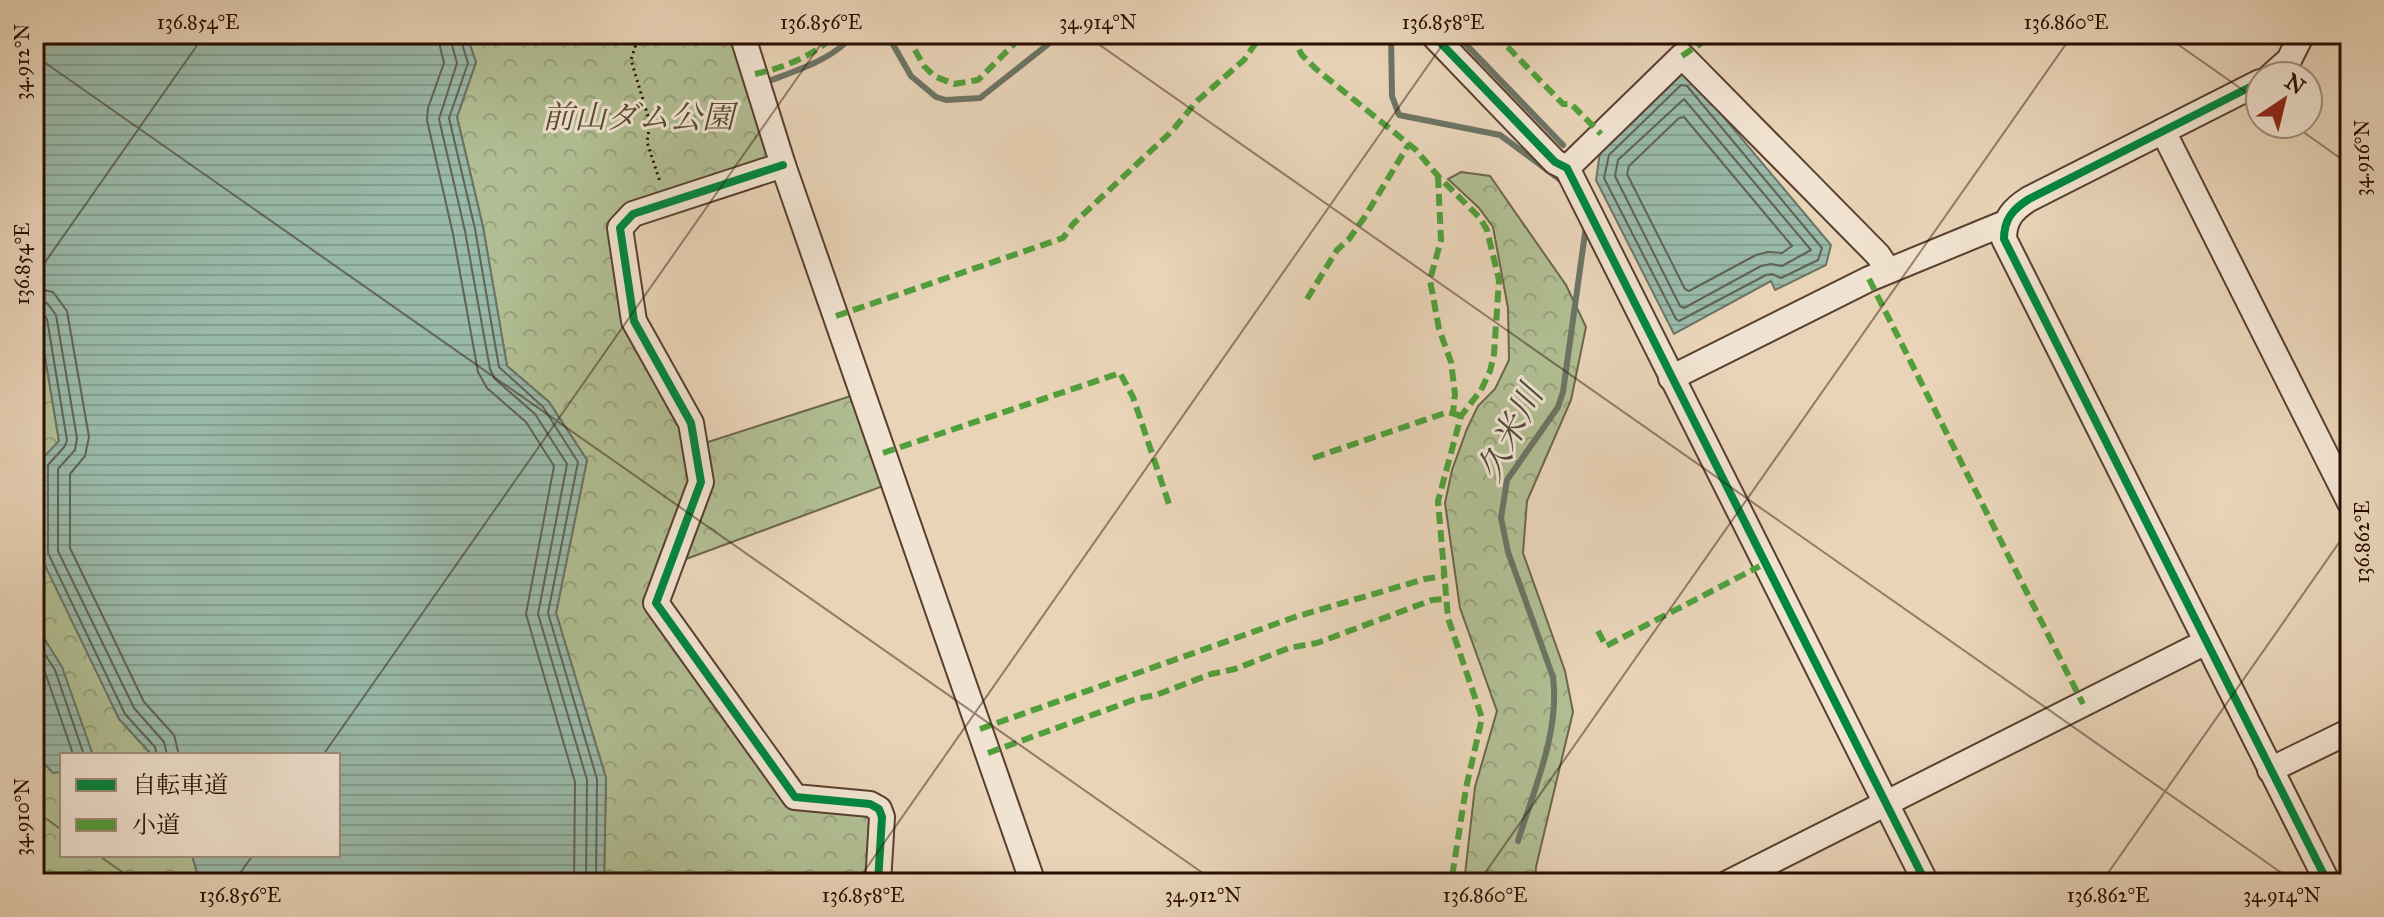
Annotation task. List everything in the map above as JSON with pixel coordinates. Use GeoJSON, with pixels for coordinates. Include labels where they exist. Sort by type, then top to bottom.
{"type":"FeatureCollection","features":[{"type":"Feature","properties":{"kind":"street"},"geometry":{"type":"LineString","coordinates":[[742,34],[783,165],[1033,883]]}},
{"type":"Feature","properties":{"kind":"street"},"geometry":{"type":"LineString","coordinates":[[1432,34],[1555,162],[1567,168],[1926,883]]}},
{"type":"Feature","properties":{"kind":"street"},"geometry":{"type":"LineString","coordinates":[[2289,60],[2302,34]]}},
{"type":"Feature","properties":{"kind":"street"},"geometry":{"type":"LineString","coordinates":[[1567,168],[1682,56],[1878,255],[1888,270]]}},
{"type":"Feature","properties":{"kind":"street"},"geometry":{"type":"LineString","coordinates":[[1671,378],[1888,270],[2005,223],[2018,206],[2029,199],[2244,90]]}},
{"type":"Feature","properties":{"kind":"street"},"geometry":{"type":"LineString","coordinates":[[2163,131],[2350,503]]}},
{"type":"Feature","properties":{"kind":"street"},"geometry":{"type":"LineString","coordinates":[[783,165],[633,214],[620,228],[634,321],[691,423],[701,482],[656,603],[795,797],[870,804],[879,809],[882,817],[878,883]]}},
{"type":"Feature","properties":{"kind":"street"},"geometry":{"type":"LineString","coordinates":[[2005,223],[2004,239],[2009,251],[2328,883]]}},
{"type":"Feature","properties":{"kind":"street"},"geometry":{"type":"LineString","coordinates":[[1728,883],[2206,642]]}},
{"type":"Feature","properties":{"kind":"street"},"geometry":{"type":"LineString","coordinates":[[2270,770],[2350,731]]}},
{"type":"Feature","properties":{"kind":"path"},"geometry":{"type":"LineString","coordinates":[[649,34],[636,44],[631,60],[650,123],[647,142],[667,203]]}},
{"type":"Feature","properties":{"kind":"path"},"geometry":{"type":"LineString","coordinates":[[34,872],[39,883]]}},
{"type":"Feature","properties":{"kind":"green space","name":"前山ダム公園"},"geometry":{"type":"Polygon","coordinates":[[[466,34],[733,34],[772,156],[629,210],[629,321],[686,426],[695,482],[649,604],[788,796],[874,813],[871,883],[604,883],[606,778],[556,613],[587,460],[549,402],[507,366],[483,227],[457,117],[476,62],[466,34]]]}},
{"type":"Feature","properties":{"kind":"green space"},"geometry":{"type":"Polygon","coordinates":[[[1461,172],[1490,176],[1566,285],[1586,327],[1571,400],[1527,501],[1523,553],[1565,671],[1573,712],[1536,867],[1535,883],[1464,883],[1475,787],[1497,711],[1460,608],[1445,503],[1452,470],[1467,429],[1478,406],[1495,389],[1509,360],[1508,308],[1493,227],[1479,208],[1448,179],[1461,172]]]}},
{"type":"Feature","properties":{"kind":"green space"},"geometry":{"type":"Polygon","coordinates":[[[34,312],[39,320],[59,441],[119,719],[150,753],[60,753],[60,857],[193,857],[200,883],[34,883],[34,312]]]}},
{"type":"Feature","properties":{"kind":"green space"},"geometry":{"type":"Polygon","coordinates":[[[854,395],[886,485],[686,559],[710,494],[705,443],[854,395]]]}},
{"type":"Feature","properties":{"kind":"water"},"geometry":{"type":"Polygon","coordinates":[[[34,34],[466,34],[476,62],[457,117],[483,227],[507,366],[549,402],[587,460],[556,613],[606,778],[604,883],[200,883],[193,857],[340,857],[340,753],[150,753],[119,719],[40,555],[40,461],[59,441],[39,320],[34,312],[34,34]]]}},
{"type":"Feature","properties":{"kind":"water"},"geometry":{"type":"Polygon","coordinates":[[[1685,71],[1831,245],[1826,265],[1775,290],[1771,281],[1674,334],[1596,180],[1600,152],[1685,71]]]}},
{"type":"Feature","properties":{"kind":"water"},"geometry":{"type":"Polygon","coordinates":[[[34,622],[62,667],[92,753],[60,753],[60,772],[53,773],[34,753],[34,622]]]}},
{"type":"Feature","properties":{"kind":"waterway"},"geometry":{"type":"LineString","coordinates":[[769,81],[826,57],[854,34]]}},
{"type":"Feature","properties":{"kind":"waterway"},"geometry":{"type":"LineString","coordinates":[[887,34],[911,76],[936,97],[946,100],[980,98],[1061,34]]}},
{"type":"Feature","properties":{"kind":"waterway"},"geometry":{"type":"LineString","coordinates":[[1391,34],[1392,96],[1399,115],[1500,135],[1566,184]]}},
{"type":"Feature","properties":{"kind":"waterway","name":"久米川"},"geometry":{"type":"LineString","coordinates":[[1456,34],[1563,145]]}},
{"type":"Feature","properties":{"kind":"waterway","name":"久米川"},"geometry":{"type":"LineString","coordinates":[[1518,841],[1549,739],[1553,719],[1553,677],[1508,552],[1501,518],[1507,480],[1558,407],[1563,392],[1586,226]]}},
{"type":"Feature","properties":{"kind":"marked path"},"geometry":{"type":"LineString","coordinates":[[755,74],[798,60],[836,34]]}},
{"type":"Feature","properties":{"kind":"marked path"},"geometry":{"type":"LineString","coordinates":[[906,34],[924,66],[934,76],[954,84],[978,80],[1024,34]]}},
{"type":"Feature","properties":{"kind":"marked path"},"geometry":{"type":"LineString","coordinates":[[836,316],[1063,238],[1073,224],[1172,131],[1197,101],[1244,60],[1262,34]]}},
{"type":"Feature","properties":{"kind":"marked path"},"geometry":{"type":"LineString","coordinates":[[1290,34],[1302,55],[1316,69],[1416,150],[1480,218],[1487,230],[1499,280],[1490,371],[1481,390],[1461,416],[1438,501],[1448,618],[1482,718],[1466,788],[1451,883]]}},
{"type":"Feature","properties":{"kind":"marked path"},"geometry":{"type":"LineString","coordinates":[[1495,34],[1563,104],[1571,104],[1601,134]]}},
{"type":"Feature","properties":{"kind":"marked path"},"geometry":{"type":"LineString","coordinates":[[1682,56],[1700,44],[1707,34]]}},
{"type":"Feature","properties":{"kind":"marked path"},"geometry":{"type":"LineString","coordinates":[[2345,34],[2350,43]]}},
{"type":"Feature","properties":{"kind":"marked path"},"geometry":{"type":"LineString","coordinates":[[1307,299],[1337,250],[1364,218],[1409,144]]}},
{"type":"Feature","properties":{"kind":"marked path"},"geometry":{"type":"LineString","coordinates":[[1438,176],[1441,240],[1430,280],[1439,329],[1451,362],[1455,394],[1453,413]]}},
{"type":"Feature","properties":{"kind":"marked path"},"geometry":{"type":"LineString","coordinates":[[1869,279],[2083,704]]}},
{"type":"Feature","properties":{"kind":"marked path"},"geometry":{"type":"LineString","coordinates":[[883,453],[1120,373],[1133,397],[1170,507]]}},
{"type":"Feature","properties":{"kind":"marked path"},"geometry":{"type":"LineString","coordinates":[[1313,458],[1448,412],[1461,416]]}},
{"type":"Feature","properties":{"kind":"marked path"},"geometry":{"type":"LineString","coordinates":[[1598,631],[1606,646],[1764,564]]}},
{"type":"Feature","properties":{"kind":"marked path"},"geometry":{"type":"LineString","coordinates":[[980,729],[1295,617],[1444,576]]}},
{"type":"Feature","properties":{"kind":"marked path"},"geometry":{"type":"LineString","coordinates":[[988,753],[1136,699],[1235,669],[1289,648],[1317,643],[1432,600],[1446,599]]}},
{"type":"Feature","properties":{"kind":"cycle path"},"geometry":{"type":"LineString","coordinates":[[1432,34],[1555,162],[1567,168],[1926,883]]}},
{"type":"Feature","properties":{"kind":"cycle path"},"geometry":{"type":"LineString","coordinates":[[2244,90],[2029,199],[2010,215],[2004,239],[2328,883]]}},
{"type":"Feature","properties":{"kind":"cycle path"},"geometry":{"type":"LineString","coordinates":[[783,165],[633,214],[620,228],[634,321],[691,423],[701,482],[656,603],[795,797],[870,804],[879,809],[882,817],[878,883]]}}]}
